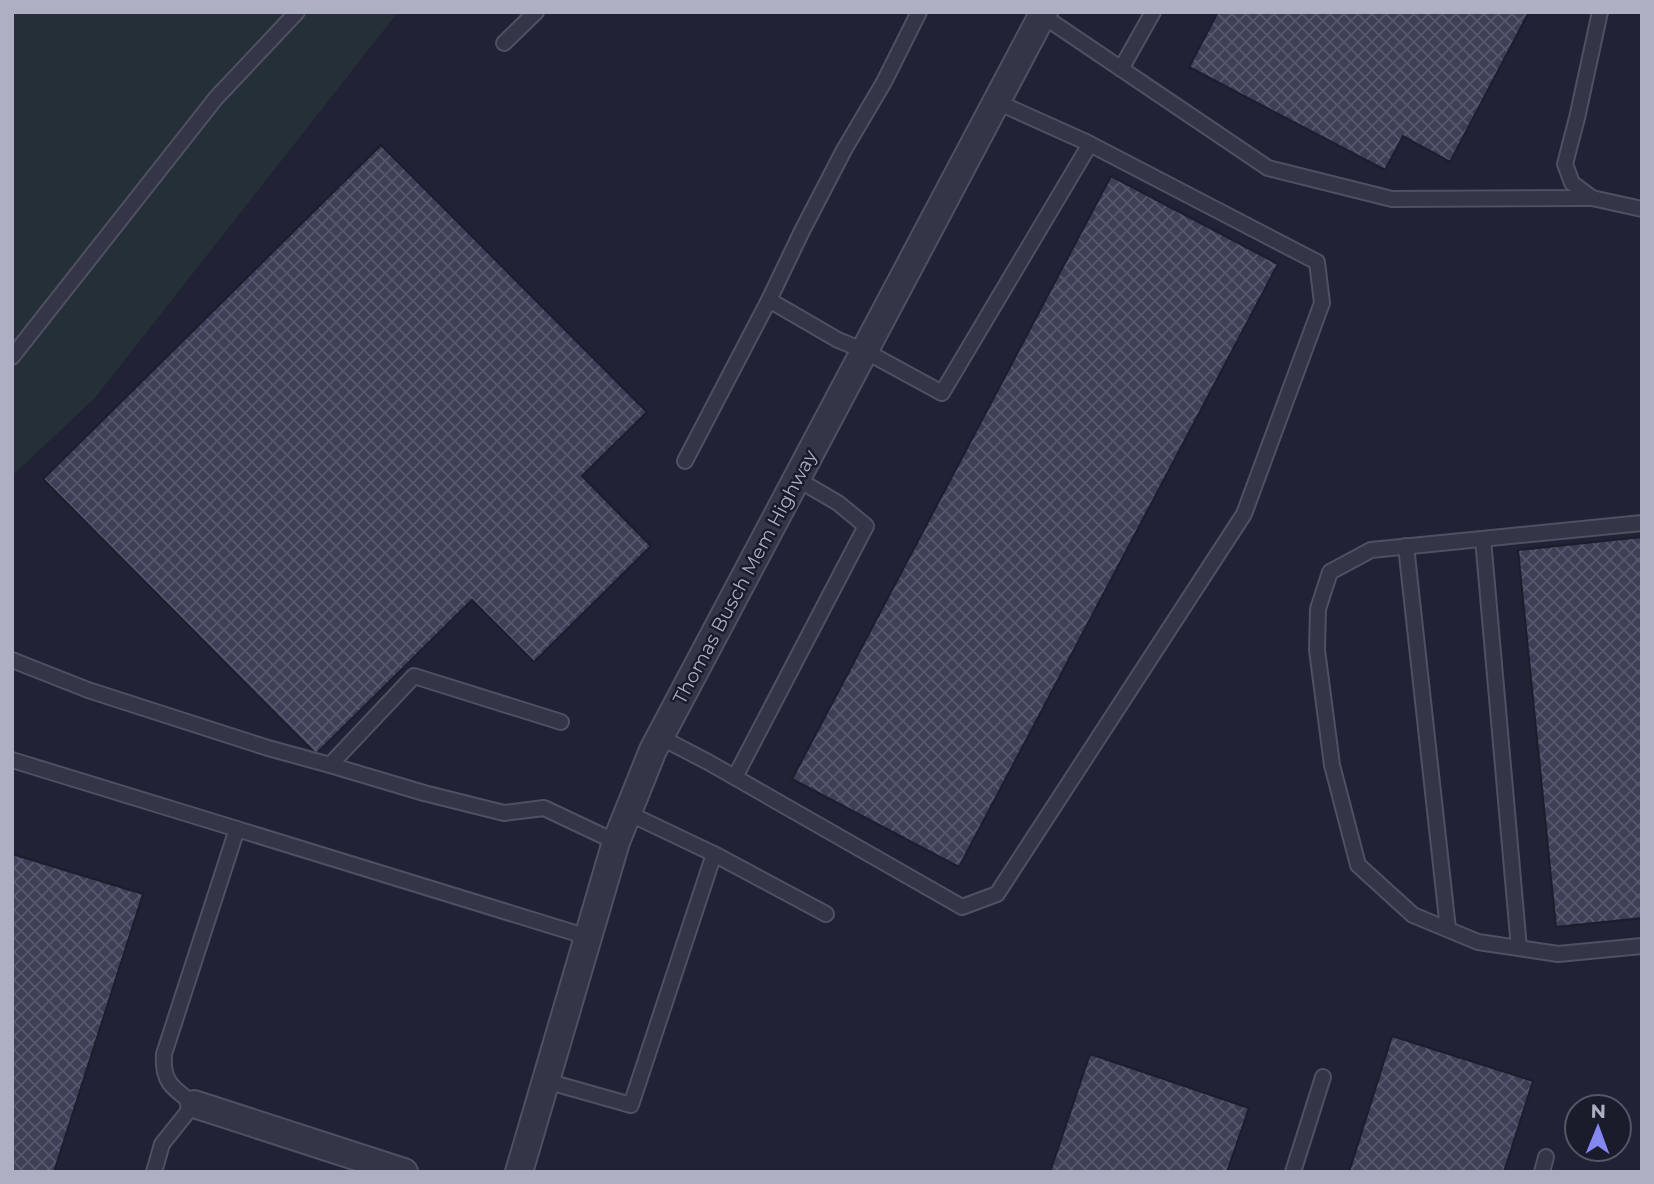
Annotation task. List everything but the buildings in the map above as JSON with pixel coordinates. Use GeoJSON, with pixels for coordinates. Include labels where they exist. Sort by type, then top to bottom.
{"type":"FeatureCollection","features":[{"type":"Feature","properties":{"kind":"street","name":"Thomas Busch Mem Highway"},"geometry":{"type":"LineString","coordinates":[[519,1172],[616,842],[660,737],[1044,14]]}},
{"type":"Feature","properties":{"kind":"street"},"geometry":{"type":"LineString","coordinates":[[194,1104],[404,1172]]}},
{"type":"Feature","properties":{"kind":"lane"},"geometry":{"type":"LineString","coordinates":[[12,357],[216,98],[297,12]]}},
{"type":"Feature","properties":{"kind":"lane"},"geometry":{"type":"LineString","coordinates":[[504,43],[536,12]]}},
{"type":"Feature","properties":{"kind":"lane"},"geometry":{"type":"LineString","coordinates":[[685,461],[808,219],[884,82],[919,12]]}},
{"type":"Feature","properties":{"kind":"lane"},"geometry":{"type":"LineString","coordinates":[[1121,69],[1153,12]]}},
{"type":"Feature","properties":{"kind":"lane"},"geometry":{"type":"LineString","coordinates":[[1592,198],[1572,183],[1564,164],[1600,12]]}},
{"type":"Feature","properties":{"kind":"lane"},"geometry":{"type":"LineString","coordinates":[[1044,14],[1268,168],[1392,199],[1592,198],[1642,209]]}},
{"type":"Feature","properties":{"kind":"lane"},"geometry":{"type":"LineString","coordinates":[[660,737],[961,907],[998,894],[1244,514],[1322,303],[1317,262],[1090,144],[997,102]]}},
{"type":"Feature","properties":{"kind":"lane"},"geometry":{"type":"LineString","coordinates":[[769,300],[838,340],[865,351],[942,393],[1090,144]]}},
{"type":"Feature","properties":{"kind":"lane"},"geometry":{"type":"LineString","coordinates":[[735,777],[866,526],[838,503],[797,479]]}},
{"type":"Feature","properties":{"kind":"lane"},"geometry":{"type":"LineString","coordinates":[[1642,523],[1371,550],[1330,572],[1318,610],[1317,650],[1332,765],[1358,865],[1413,915],[1478,942],[1558,954],[1642,946]]}},
{"type":"Feature","properties":{"kind":"lane"},"geometry":{"type":"LineString","coordinates":[[1483,539],[1519,948]]}},
{"type":"Feature","properties":{"kind":"lane"},"geometry":{"type":"LineString","coordinates":[[1406,546],[1448,929]]}},
{"type":"Feature","properties":{"kind":"lane"},"geometry":{"type":"LineString","coordinates":[[12,660],[100,695],[424,793],[504,813],[544,808],[616,842]]}},
{"type":"Feature","properties":{"kind":"lane"},"geometry":{"type":"LineString","coordinates":[[330,765],[414,676],[561,722]]}},
{"type":"Feature","properties":{"kind":"lane"},"geometry":{"type":"LineString","coordinates":[[12,760],[588,937]]}},
{"type":"Feature","properties":{"kind":"lane"},"geometry":{"type":"LineString","coordinates":[[628,813],[714,854],[826,914]]}},
{"type":"Feature","properties":{"kind":"lane"},"geometry":{"type":"LineString","coordinates":[[154,1172],[162,1144],[194,1104],[169,1086],[163,1069],[164,1054],[237,829]]}},
{"type":"Feature","properties":{"kind":"lane"},"geometry":{"type":"LineString","coordinates":[[546,1080],[631,1105],[714,854]]}},
{"type":"Feature","properties":{"kind":"lane"},"geometry":{"type":"LineString","coordinates":[[1293,1172],[1323,1077]]}},
{"type":"Feature","properties":{"kind":"shaded area"},"geometry":{"type":"Polygon","coordinates":[[[12,12],[398,12],[95,398],[12,476],[12,12]]]}}]}
